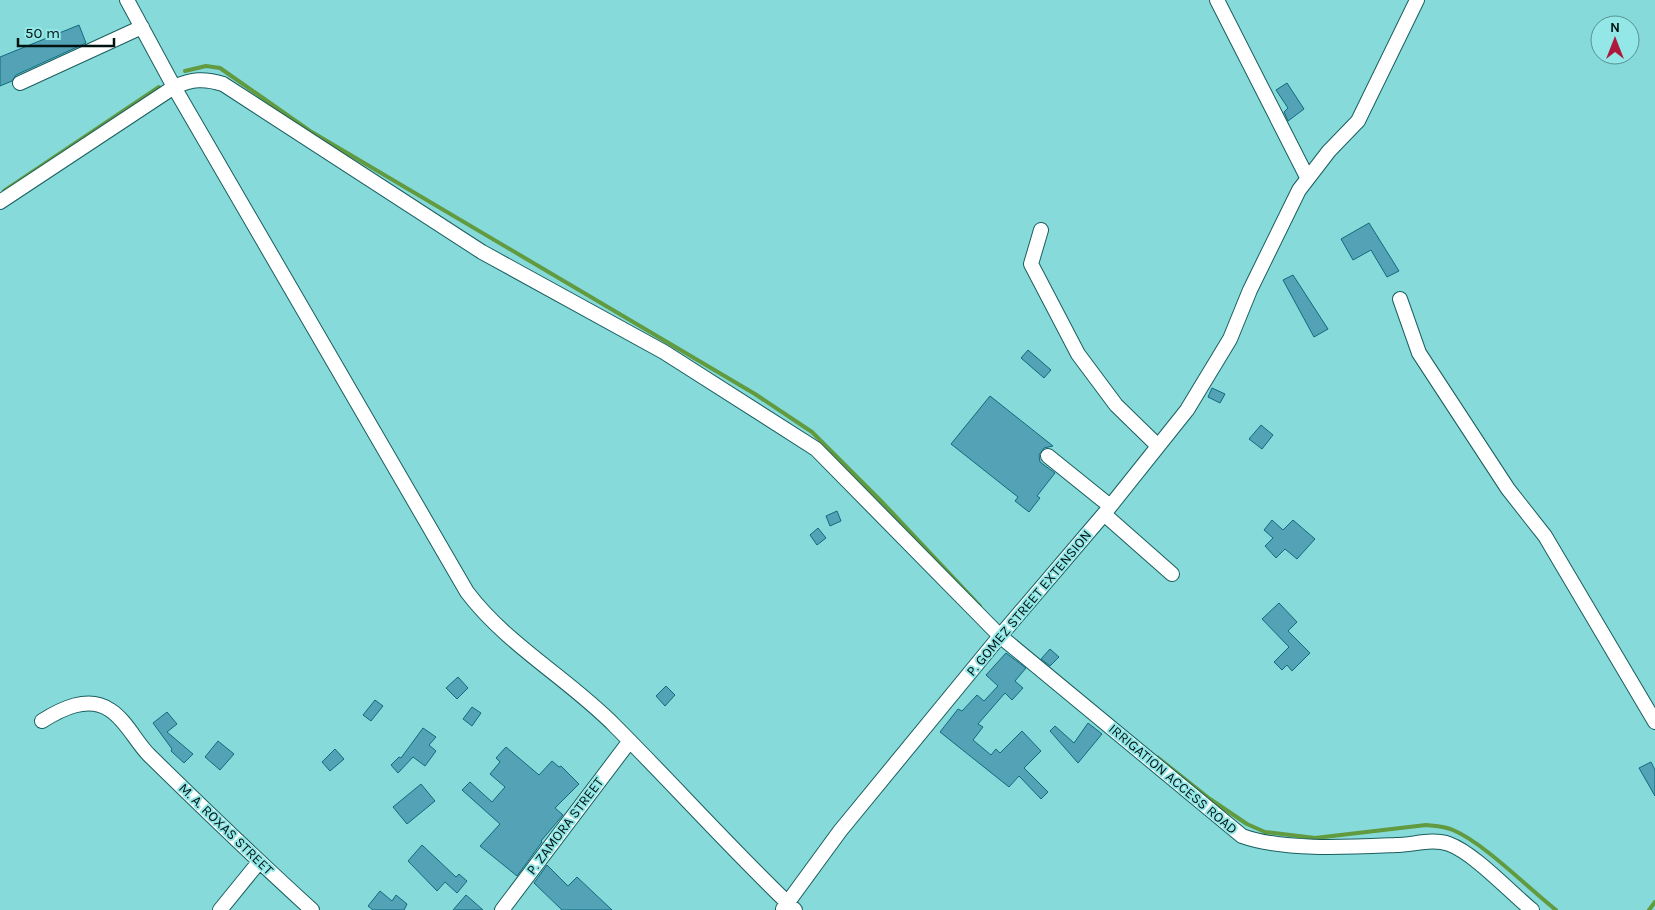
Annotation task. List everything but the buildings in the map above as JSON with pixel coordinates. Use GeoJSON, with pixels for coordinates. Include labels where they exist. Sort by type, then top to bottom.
{"type":"FeatureCollection","features":[{"type":"Feature","properties":{"kind":"street"},"geometry":{"type":"LineString","coordinates":[[1217,0],[1307,177]]}},
{"type":"Feature","properties":{"kind":"street","name":"P. GOMEZ STREET EXTENSION"},"geometry":{"type":"LineString","coordinates":[[789,908],[840,831],[1000,636],[1107,510],[1198,393],[1230,339],[1250,290],[1286,215],[1307,177],[1358,121],[1417,0]]}},
{"type":"Feature","properties":{"kind":"street"},"geometry":{"type":"LineString","coordinates":[[130,2],[174,86],[467,592],[521,646],[562,678],[629,742],[789,908]]}},
{"type":"Feature","properties":{"kind":"street"},"geometry":{"type":"LineString","coordinates":[[20,83],[142,27]]}},
{"type":"Feature","properties":{"kind":"street","name":"IRRIGATION ACCESS ROAD"},"geometry":{"type":"LineString","coordinates":[[0,202],[174,86],[192,79],[209,79],[223,84],[482,252],[664,352],[774,420],[816,449],[1000,636],[1242,836],[1271,845],[1397,845],[1429,841],[1450,844],[1472,859],[1532,910]]}},
{"type":"Feature","properties":{"kind":"street"},"geometry":{"type":"LineString","coordinates":[[1041,230],[1031,264],[1078,354],[1116,405],[1158,446]]}},
{"type":"Feature","properties":{"kind":"street"},"geometry":{"type":"LineString","coordinates":[[1400,299],[1419,353],[1508,489],[1545,536],[1655,722]]}},
{"type":"Feature","properties":{"kind":"street"},"geometry":{"type":"LineString","coordinates":[[1048,456],[1107,510],[1172,574]]}},
{"type":"Feature","properties":{"kind":"street","name":"M. A. ROXAS STREET"},"geometry":{"type":"LineString","coordinates":[[42,721],[63,708],[73,705],[100,706],[109,709],[140,746],[259,862],[312,910]]}},
{"type":"Feature","properties":{"kind":"street","name":"P. ZAMORA STREET"},"geometry":{"type":"LineString","coordinates":[[502,910],[629,742]]}},
{"type":"Feature","properties":{"kind":"street"},"geometry":{"type":"LineString","coordinates":[[220,910],[259,862]]}},
{"type":"Feature","properties":{"kind":"waterway"},"geometry":{"type":"LineString","coordinates":[[185,71],[206,66],[220,68],[310,131],[755,394],[812,432],[883,503],[980,606]]}},
{"type":"Feature","properties":{"kind":"waterway"},"geometry":{"type":"LineString","coordinates":[[4,191],[159,87]]}},
{"type":"Feature","properties":{"kind":"waterway"},"geometry":{"type":"LineString","coordinates":[[1157,757],[1210,799],[1247,824],[1265,832],[1315,838],[1426,825],[1450,829],[1465,836],[1492,855],[1556,910]]}},
{"type":"Feature","properties":{"kind":"waterway"},"geometry":{"type":"LineString","coordinates":[[1649,910],[1655,902]]}}]}
